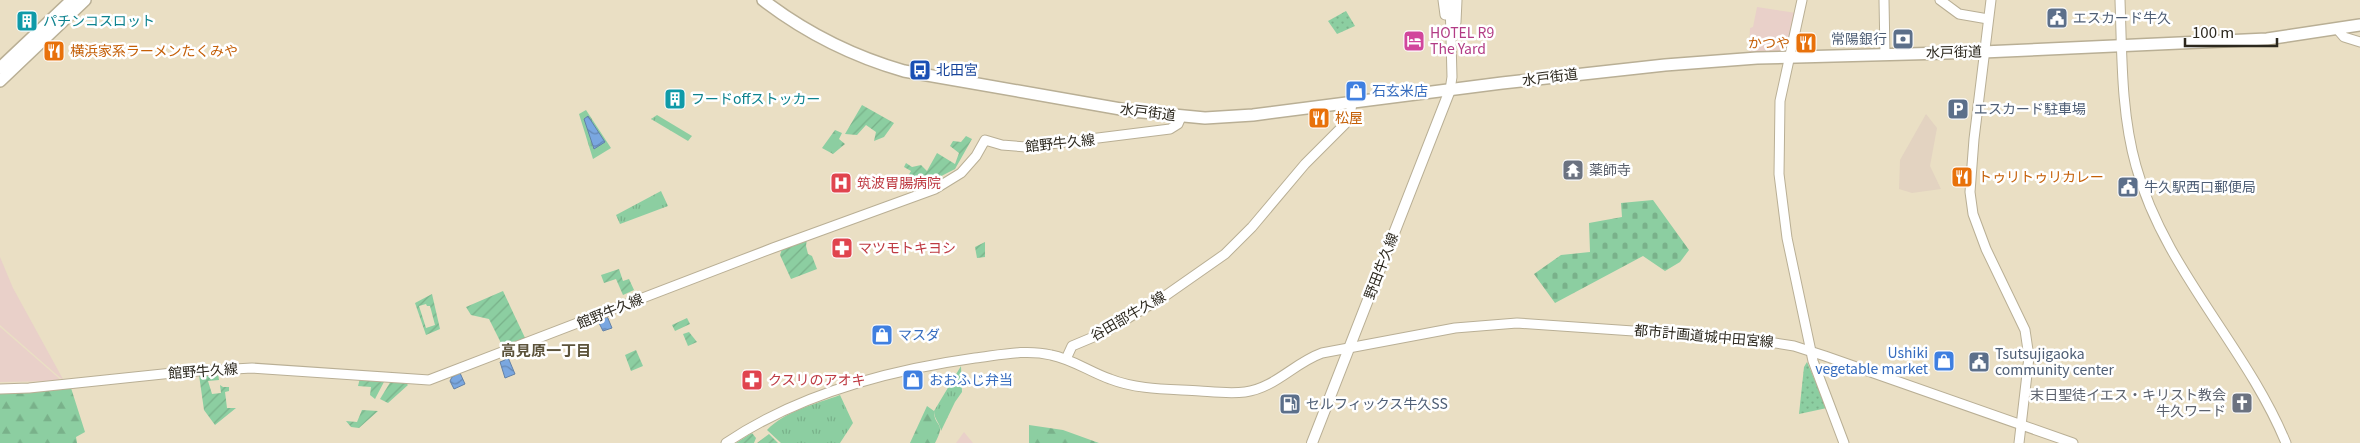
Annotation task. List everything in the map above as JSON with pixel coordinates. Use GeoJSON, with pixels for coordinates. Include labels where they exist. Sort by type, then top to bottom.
{"type":"FeatureCollection","features":[{"type":"Feature","properties":{"kind":"highway"},"geometry":{"type":"LineString","coordinates":[[0,68],[72,0]]}},
{"type":"Feature","properties":{"kind":"highway"},"geometry":{"type":"LineString","coordinates":[[0,81],[86,0]]}},
{"type":"Feature","properties":{"kind":"highway","name":"水戸街道"},"geometry":{"type":"LineString","coordinates":[[763,0],[793,22],[829,43],[870,61],[904,71],[1132,111],[1181,117],[1233,117],[1643,67],[1791,57],[1983,52],[2267,38],[2338,30],[2360,25]]}},
{"type":"Feature","properties":{"kind":"main road","name":"野田牛久線"},"geometry":{"type":"LineString","coordinates":[[1312,443],[1450,90]]}},
{"type":"Feature","properties":{"kind":"street"},"geometry":{"type":"LineString","coordinates":[[1443,0],[1446,24],[1450,31]]}},
{"type":"Feature","properties":{"kind":"street"},"geometry":{"type":"LineString","coordinates":[[1450,0],[1452,77],[1450,90]]}},
{"type":"Feature","properties":{"kind":"street"},"geometry":{"type":"LineString","coordinates":[[1450,31],[1456,22],[1457,0]]}},
{"type":"Feature","properties":{"kind":"street"},"geometry":{"type":"LineString","coordinates":[[1802,0],[1780,101],[1778,132],[1780,174],[1787,238],[1814,366],[1844,443]]}},
{"type":"Feature","properties":{"kind":"street"},"geometry":{"type":"LineString","coordinates":[[1884,0],[1885,54]]}},
{"type":"Feature","properties":{"kind":"street"},"geometry":{"type":"LineString","coordinates":[[1940,0],[1960,14],[1988,19]]}},
{"type":"Feature","properties":{"kind":"street"},"geometry":{"type":"LineString","coordinates":[[1991,0],[1983,52],[1970,192],[1973,214],[1986,249],[2025,330],[2028,357],[2020,443]]}},
{"type":"Feature","properties":{"kind":"street"},"geometry":{"type":"LineString","coordinates":[[2120,0],[2127,126],[2136,166],[2145,192],[2168,244],[2262,394],[2286,443]]}},
{"type":"Feature","properties":{"kind":"street"},"geometry":{"type":"LineString","coordinates":[[2338,30],[2344,37],[2360,42]]}},
{"type":"Feature","properties":{"kind":"street","name":"谷田部牛久線"},"geometry":{"type":"LineString","coordinates":[[1066,359],[1072,346],[1104,333],[1165,296],[1225,254],[1252,227],[1305,164],[1345,124],[1350,116],[1352,103]]}},
{"type":"Feature","properties":{"kind":"street","name":"館野牛久線"},"geometry":{"type":"LineString","coordinates":[[0,389],[37,388],[182,372],[252,368],[429,380],[773,248],[935,189],[961,173],[976,156],[985,140],[1016,147],[1042,146],[1170,129],[1178,124],[1181,117]]}},
{"type":"Feature","properties":{"kind":"street","name":"都市計画道城中田宮線"},"geometry":{"type":"LineString","coordinates":[[1066,359],[1109,379],[1132,386],[1238,392],[1255,390],[1272,383],[1313,356],[1455,328],[1517,322],[1750,339],[1812,351],[2073,443]]}},
{"type":"Feature","properties":{"kind":"street"},"geometry":{"type":"LineString","coordinates":[[726,443],[773,416],[799,404],[858,382],[905,370],[1019,353],[1041,353],[1066,359]]}},
{"type":"Feature","properties":{"kind":"shaded area"},"geometry":{"type":"Polygon","coordinates":[[[1757,7],[1796,13],[1787,53],[1749,55],[1750,28],[1753,27],[1757,7]]]}},
{"type":"Feature","properties":{"kind":"shaded area"},"geometry":{"type":"Polygon","coordinates":[[[1926,114],[1937,128],[1930,166],[1941,189],[1912,193],[1899,189],[1900,160],[1926,114]]]}},
{"type":"Feature","properties":{"kind":"shaded area"},"geometry":{"type":"Polygon","coordinates":[[[0,257],[13,288],[64,381],[0,325],[0,257]]]}},
{"type":"Feature","properties":{"kind":"shaded area"},"geometry":{"type":"Polygon","coordinates":[[[0,327],[62,381],[0,382],[0,327]]]}},
{"type":"Feature","properties":{"kind":"shaded area"},"geometry":{"type":"Polygon","coordinates":[[[964,432],[973,443],[956,443],[964,432]]]}},
{"type":"Feature","properties":{"kind":"green space"},"geometry":{"type":"Polygon","coordinates":[[[1346,11],[1355,26],[1337,34],[1328,21],[1346,11]]]}},
{"type":"Feature","properties":{"kind":"green space"},"geometry":{"type":"Polygon","coordinates":[[[862,105],[894,123],[884,137],[874,141],[876,132],[866,125],[857,135],[845,134],[862,105]]]}},
{"type":"Feature","properties":{"kind":"green space"},"geometry":{"type":"Polygon","coordinates":[[[586,110],[611,148],[593,159],[579,114],[586,110]]]}},
{"type":"Feature","properties":{"kind":"green space"},"geometry":{"type":"Polygon","coordinates":[[[657,115],[692,136],[688,141],[651,119],[657,115]]]}},
{"type":"Feature","properties":{"kind":"green space"},"geometry":{"type":"Polygon","coordinates":[[[835,130],[842,133],[839,139],[845,144],[833,154],[822,148],[835,130]]]}},
{"type":"Feature","properties":{"kind":"green space"},"geometry":{"type":"Polygon","coordinates":[[[966,136],[972,139],[955,169],[920,187],[907,178],[911,171],[904,167],[906,163],[912,167],[921,165],[927,171],[937,153],[955,164],[959,153],[950,146],[953,141],[961,142],[966,136]]]}},
{"type":"Feature","properties":{"kind":"green space"},"geometry":{"type":"Polygon","coordinates":[[[661,191],[668,206],[620,224],[616,215],[661,191]]]}},
{"type":"Feature","properties":{"kind":"green space"},"geometry":{"type":"Polygon","coordinates":[[[1653,200],[1689,250],[1680,262],[1665,271],[1643,256],[1555,303],[1534,274],[1561,255],[1590,252],[1589,223],[1622,217],[1621,203],[1653,200]]]}},
{"type":"Feature","properties":{"kind":"green space"},"geometry":{"type":"Polygon","coordinates":[[[807,238],[808,254],[812,256],[817,269],[791,279],[780,255],[783,246],[807,238]]]}},
{"type":"Feature","properties":{"kind":"green space"},"geometry":{"type":"Polygon","coordinates":[[[985,242],[985,257],[977,258],[975,247],[985,242]]]}},
{"type":"Feature","properties":{"kind":"green space"},"geometry":{"type":"Polygon","coordinates":[[[619,269],[623,281],[629,279],[634,290],[623,295],[616,279],[604,283],[601,275],[619,269]]]}},
{"type":"Feature","properties":{"kind":"green space"},"geometry":{"type":"Polygon","coordinates":[[[503,291],[526,340],[504,349],[489,319],[471,315],[466,307],[503,291]]]}},
{"type":"Feature","properties":{"kind":"green space"},"geometry":{"type":"Polygon","coordinates":[[[432,294],[440,329],[426,335],[415,303],[432,294]],[[426,304],[419,306],[426,328],[435,325],[430,306],[426,304]]]}},
{"type":"Feature","properties":{"kind":"green space"},"geometry":{"type":"Polygon","coordinates":[[[687,318],[690,324],[675,331],[672,325],[687,318]]]}},
{"type":"Feature","properties":{"kind":"green space"},"geometry":{"type":"Polygon","coordinates":[[[689,332],[697,342],[688,346],[683,334],[689,332]]]}},
{"type":"Feature","properties":{"kind":"green space"},"geometry":{"type":"Polygon","coordinates":[[[636,350],[643,366],[631,371],[625,355],[636,350]]]}},
{"type":"Feature","properties":{"kind":"green space"},"geometry":{"type":"Polygon","coordinates":[[[1807,362],[1827,408],[1799,414],[1804,367],[1807,362]]]}},
{"type":"Feature","properties":{"kind":"green space"},"geometry":{"type":"Polygon","coordinates":[[[961,366],[962,392],[941,431],[934,411],[961,366]]]}},
{"type":"Feature","properties":{"kind":"green space"},"geometry":{"type":"Polygon","coordinates":[[[218,373],[219,380],[208,381],[212,394],[221,393],[220,385],[229,387],[229,391],[225,392],[227,408],[236,408],[215,425],[204,410],[199,375],[218,373]]]}},
{"type":"Feature","properties":{"kind":"green space"},"geometry":{"type":"Polygon","coordinates":[[[360,378],[385,380],[375,399],[370,395],[371,387],[358,386],[360,378]]]}},
{"type":"Feature","properties":{"kind":"green space"},"geometry":{"type":"Polygon","coordinates":[[[391,381],[408,385],[388,403],[380,399],[391,381]]]}},
{"type":"Feature","properties":{"kind":"green space"},"geometry":{"type":"Polygon","coordinates":[[[71,388],[85,432],[76,437],[77,443],[0,443],[0,393],[71,388]]]}},
{"type":"Feature","properties":{"kind":"green space"},"geometry":{"type":"Polygon","coordinates":[[[840,395],[853,423],[840,443],[781,443],[767,430],[774,423],[792,413],[840,395]]]}},
{"type":"Feature","properties":{"kind":"green space"},"geometry":{"type":"Polygon","coordinates":[[[927,406],[934,411],[940,428],[935,443],[910,443],[927,406]]]}},
{"type":"Feature","properties":{"kind":"green space"},"geometry":{"type":"Polygon","coordinates":[[[362,410],[378,411],[359,428],[351,427],[346,421],[357,422],[362,410]]]}},
{"type":"Feature","properties":{"kind":"green space"},"geometry":{"type":"Polygon","coordinates":[[[1029,425],[1063,430],[1099,443],[1029,443],[1029,425]]]}},
{"type":"Feature","properties":{"kind":"green space"},"geometry":{"type":"Polygon","coordinates":[[[752,433],[756,438],[754,443],[736,443],[752,433]]]}},
{"type":"Feature","properties":{"kind":"green space"},"geometry":{"type":"Polygon","coordinates":[[[769,434],[778,443],[757,443],[769,434]]]}},
{"type":"Feature","properties":{"kind":"water"},"geometry":{"type":"Polygon","coordinates":[[[588,116],[605,142],[594,149],[584,119],[588,116]]]}},
{"type":"Feature","properties":{"kind":"water"},"geometry":{"type":"Polygon","coordinates":[[[607,316],[612,328],[603,331],[599,323],[601,318],[607,316]]]}},
{"type":"Feature","properties":{"kind":"water"},"geometry":{"type":"Polygon","coordinates":[[[507,355],[515,374],[505,378],[500,362],[505,360],[507,355]]]}},
{"type":"Feature","properties":{"kind":"water"},"geometry":{"type":"Polygon","coordinates":[[[460,373],[465,384],[454,389],[450,381],[452,377],[460,373]]]}},
{"type":"Feature","properties":{"kind":"place","name":"エスカード牛久"},"geometry":{"type":"Point","coordinates":[2057,18]}},
{"type":"Feature","properties":{"kind":"place","name":"パチンコスロット"},"geometry":{"type":"Point","coordinates":[27,21]}},
{"type":"Feature","properties":{"kind":"place","name":"常陽銀行"},"geometry":{"type":"Point","coordinates":[1903,39]}},
{"type":"Feature","properties":{"kind":"place","name":"HOTEL R9 The Yard"},"geometry":{"type":"Point","coordinates":[1414,41]}},
{"type":"Feature","properties":{"kind":"place","name":"かつや"},"geometry":{"type":"Point","coordinates":[1806,43]}},
{"type":"Feature","properties":{"kind":"place","name":"横浜家系ラーメンたくみや"},"geometry":{"type":"Point","coordinates":[54,51]}},
{"type":"Feature","properties":{"kind":"place","name":"北田宮"},"geometry":{"type":"Point","coordinates":[920,70]}},
{"type":"Feature","properties":{"kind":"place","name":"石玄米店"},"geometry":{"type":"Point","coordinates":[1356,91]}},
{"type":"Feature","properties":{"kind":"place","name":"フードoffストッカー"},"geometry":{"type":"Point","coordinates":[675,99]}},
{"type":"Feature","properties":{"kind":"place","name":"エスカード駐車場"},"geometry":{"type":"Point","coordinates":[1958,109]}},
{"type":"Feature","properties":{"kind":"place","name":"松屋"},"geometry":{"type":"Point","coordinates":[1319,118]}},
{"type":"Feature","properties":{"kind":"place","name":"薬師寺"},"geometry":{"type":"Point","coordinates":[1573,170]}},
{"type":"Feature","properties":{"kind":"place","name":"トゥリトゥリカレー"},"geometry":{"type":"Point","coordinates":[1962,177]}},
{"type":"Feature","properties":{"kind":"place","name":"筑波胃腸病院"},"geometry":{"type":"Point","coordinates":[841,183]}},
{"type":"Feature","properties":{"kind":"place","name":"牛久駅西口郵便局"},"geometry":{"type":"Point","coordinates":[2128,187]}},
{"type":"Feature","properties":{"kind":"place","name":"マツモトキヨシ"},"geometry":{"type":"Point","coordinates":[842,248]}},
{"type":"Feature","properties":{"kind":"place","name":"マスダ"},"geometry":{"type":"Point","coordinates":[882,335]}},
{"type":"Feature","properties":{"kind":"place","name":"Ushiki vegetable market"},"geometry":{"type":"Point","coordinates":[1944,361]}},
{"type":"Feature","properties":{"kind":"place","name":"Tsutsujigaoka community center"},"geometry":{"type":"Point","coordinates":[1979,362]}},
{"type":"Feature","properties":{"kind":"place","name":"クスリのアオキ"},"geometry":{"type":"Point","coordinates":[752,380]}},
{"type":"Feature","properties":{"kind":"place","name":"おおふじ弁当"},"geometry":{"type":"Point","coordinates":[913,380]}},
{"type":"Feature","properties":{"kind":"place","name":"末日聖徒イエス・キリスト教会 牛久ワード"},"geometry":{"type":"Point","coordinates":[2242,403]}},
{"type":"Feature","properties":{"kind":"place","name":"セルフィックス牛久SS"},"geometry":{"type":"Point","coordinates":[1290,404]}},
{"type":"Feature","properties":{"kind":"district","name":"高見原一丁目"},"geometry":{"type":"Point","coordinates":[546,351]}}]}
